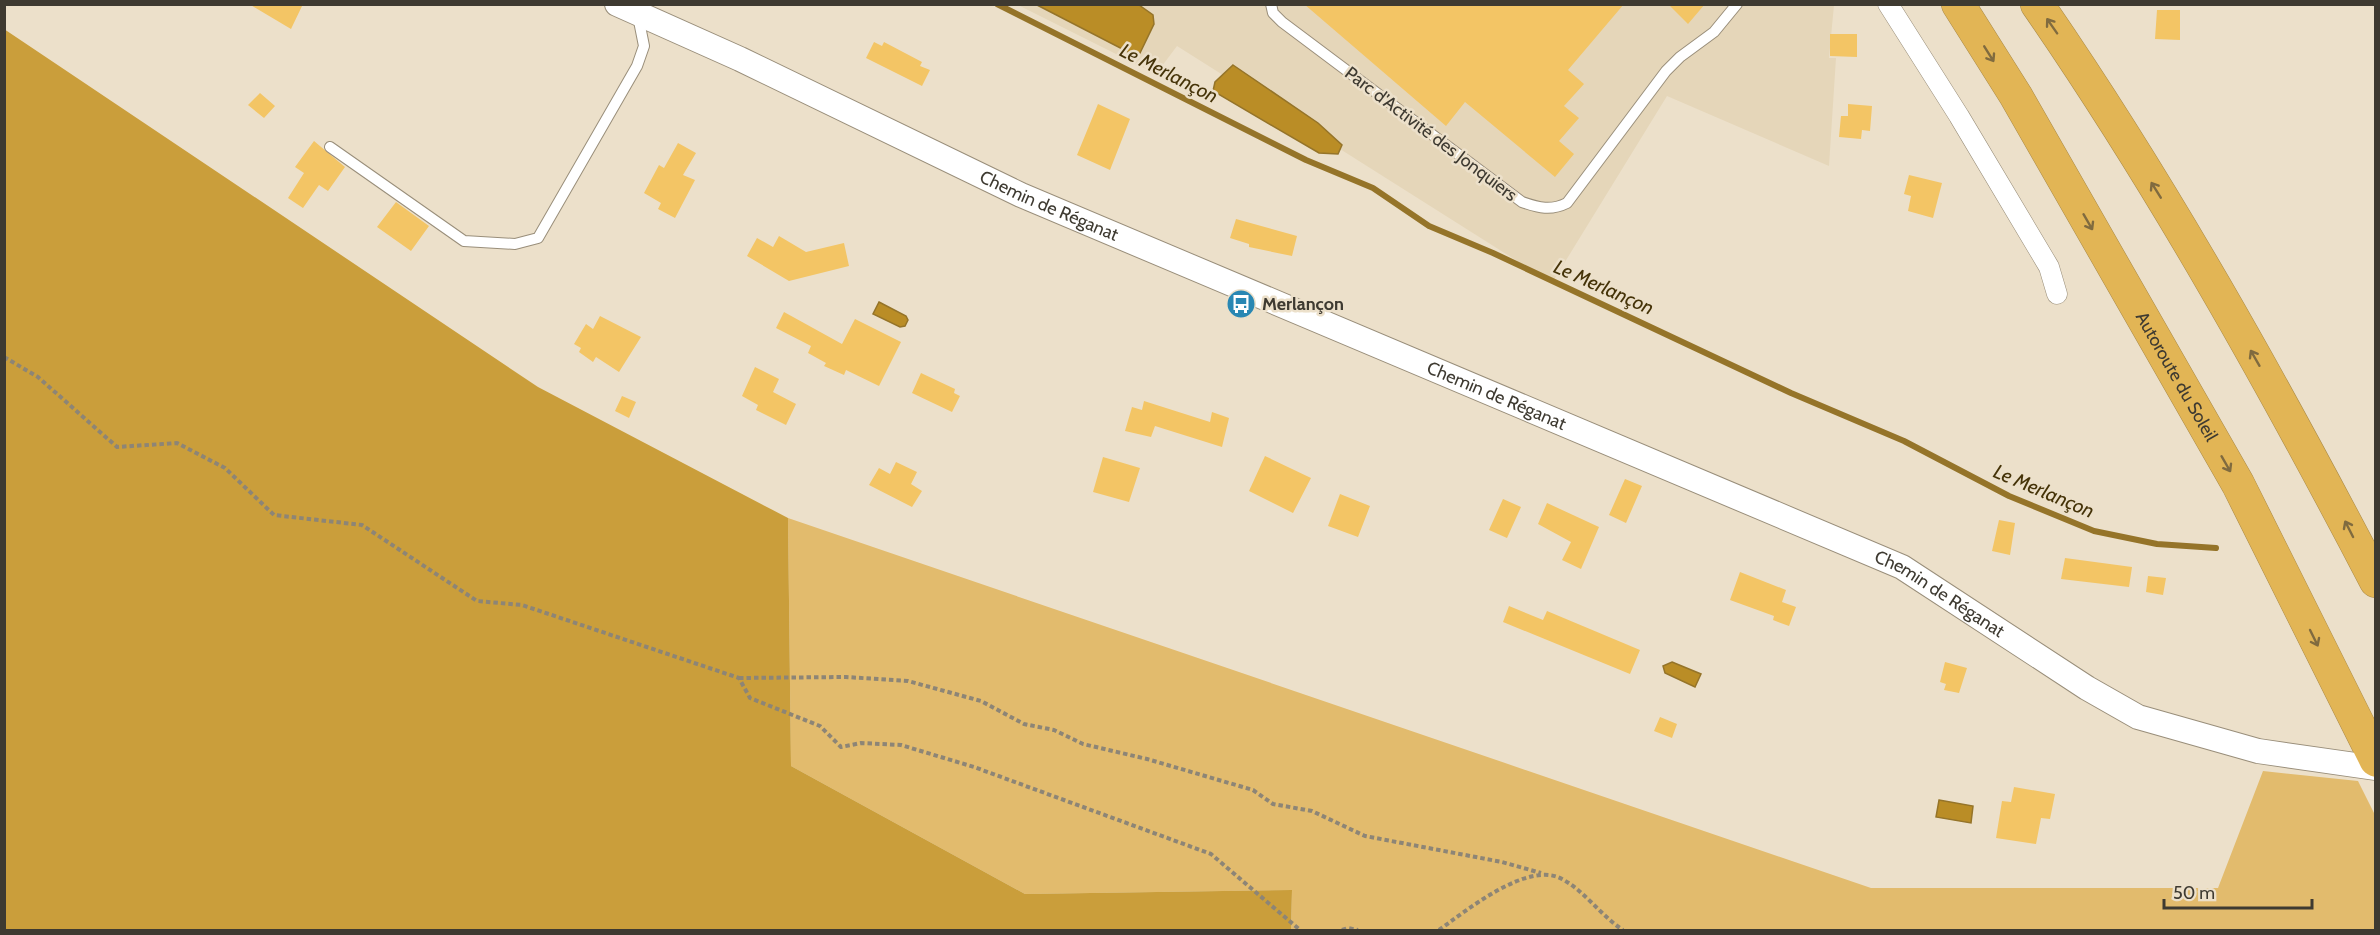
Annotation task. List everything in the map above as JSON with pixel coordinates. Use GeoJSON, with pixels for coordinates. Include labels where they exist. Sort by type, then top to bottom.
{"type":"FeatureCollection","features":[{"type":"Feature","properties":{"kind":"highway","name":"Autoroute du Soleil"},"geometry":{"type":"LineString","coordinates":[[1958,4],[2016,96],[2238,484],[2376,760]]}},
{"type":"Feature","properties":{"kind":"highway"},"geometry":{"type":"LineString","coordinates":[[2037,4],[2075,60],[2188,242],[2300,435],[2376,581]]}},
{"type":"Feature","properties":{"kind":"street","name":"Chemin de Réganat"},"geometry":{"type":"LineString","coordinates":[[617,4],[740,59],[1021,195],[1902,567],[2087,688],[2138,717],[2247,748],[2376,768]]}},
{"type":"Feature","properties":{"kind":"street"},"geometry":{"type":"LineString","coordinates":[[1888,4],[2049,267],[2057,294]]}},
{"type":"Feature","properties":{"kind":"lane","name":"Parc d'Activité des Jonquiers"},"geometry":{"type":"LineString","coordinates":[[1271,4],[1273,13],[1282,22],[1522,202],[1539,208],[1555,209],[1567,203],[1666,71],[1680,57],[1714,32],[1737,4]]}},
{"type":"Feature","properties":{"kind":"lane"},"geometry":{"type":"LineString","coordinates":[[330,147],[464,241],[515,244],[538,238],[637,66],[644,46],[638,15]]}},
{"type":"Feature","properties":{"kind":"path"},"geometry":{"type":"LineString","coordinates":[[4,357],[38,377],[117,447],[177,442],[225,468],[274,515],[362,525],[477,601],[522,605],[739,678],[846,677],[908,681],[981,701],[1024,724],[1054,730],[1083,744],[1147,759],[1253,790],[1273,804],[1312,811],[1365,836],[1502,862],[1561,878],[1593,902],[1623,930]]}},
{"type":"Feature","properties":{"kind":"path"},"geometry":{"type":"LineString","coordinates":[[739,678],[750,698],[820,726],[841,747],[861,743],[901,745],[974,767],[1211,854],[1300,930]]}},
{"type":"Feature","properties":{"kind":"path"},"geometry":{"type":"LineString","coordinates":[[1439,930],[1483,897],[1541,873]]}},
{"type":"Feature","properties":{"kind":"path"},"geometry":{"type":"LineString","coordinates":[[1342,930],[1348,928],[1358,930]]}},
{"type":"Feature","properties":{"kind":"shaded area"},"geometry":{"type":"Polygon","coordinates":[[[1018,5],[1834,5],[1829,58],[1836,58],[1829,166],[1667,96],[1552,283],[1177,46],[1156,74],[1018,5]]]}},
{"type":"Feature","properties":{"kind":"shaded area"},"geometry":{"type":"Polygon","coordinates":[[[1037,5],[1139,5],[1153,15],[1154,24],[1140,53],[1130,53],[1037,5]]]}},
{"type":"Feature","properties":{"kind":"shaded area"},"geometry":{"type":"Polygon","coordinates":[[[4,29],[538,387],[788,518],[791,766],[1025,894],[1292,890],[1291,930],[5,930],[4,29]]]}},
{"type":"Feature","properties":{"kind":"shaded area"},"geometry":{"type":"Polygon","coordinates":[[[1233,65],[1318,123],[1342,145],[1338,154],[1319,153],[1213,91],[1215,82],[1233,65]]]}},
{"type":"Feature","properties":{"kind":"shaded area"},"geometry":{"type":"Polygon","coordinates":[[[879,302],[906,316],[908,320],[905,326],[900,327],[873,314],[879,302]]]}},
{"type":"Feature","properties":{"kind":"shaded area"},"geometry":{"type":"Polygon","coordinates":[[[788,518],[1871,888],[2218,888],[2263,771],[2358,781],[2375,815],[2375,930],[1291,930],[1292,890],[1025,894],[791,766],[788,518]]]}},
{"type":"Feature","properties":{"kind":"shaded area"},"geometry":{"type":"Polygon","coordinates":[[[1672,662],[1701,674],[1695,687],[1665,673],[1663,666],[1672,662]]]}},
{"type":"Feature","properties":{"kind":"shaded area"},"geometry":{"type":"Polygon","coordinates":[[[1939,800],[1973,806],[1971,823],[1936,817],[1939,800]]]}},
{"type":"Feature","properties":{"kind":"building"},"geometry":{"type":"Polygon","coordinates":[[[249,4],[303,4],[291,29],[249,4]]]}},
{"type":"Feature","properties":{"kind":"building"},"geometry":{"type":"Polygon","coordinates":[[[1304,4],[1624,4],[1568,70],[1584,84],[1564,106],[1579,118],[1559,141],[1574,154],[1555,177],[1465,102],[1446,126],[1304,4]]]}},
{"type":"Feature","properties":{"kind":"building"},"geometry":{"type":"Polygon","coordinates":[[[1668,4],[1705,4],[1688,24],[1668,4]]]}},
{"type":"Feature","properties":{"kind":"building"},"geometry":{"type":"Polygon","coordinates":[[[2157,10],[2180,10],[2180,40],[2155,39],[2157,10]]]}},
{"type":"Feature","properties":{"kind":"building"},"geometry":{"type":"Polygon","coordinates":[[[1830,34],[1857,34],[1857,57],[1830,56],[1830,34]]]}},
{"type":"Feature","properties":{"kind":"building"},"geometry":{"type":"Polygon","coordinates":[[[874,42],[882,46],[884,42],[922,62],[920,66],[930,70],[922,86],[866,58],[874,42]]]}},
{"type":"Feature","properties":{"kind":"building"},"geometry":{"type":"Polygon","coordinates":[[[260,93],[275,106],[264,118],[248,105],[260,93]]]}},
{"type":"Feature","properties":{"kind":"building"},"geometry":{"type":"Polygon","coordinates":[[[1098,104],[1130,119],[1110,170],[1077,155],[1098,104]]]}},
{"type":"Feature","properties":{"kind":"building"},"geometry":{"type":"Polygon","coordinates":[[[1848,104],[1872,106],[1870,131],[1862,130],[1861,139],[1839,137],[1841,116],[1848,116],[1848,104]]]}},
{"type":"Feature","properties":{"kind":"building"},"geometry":{"type":"Polygon","coordinates":[[[314,141],[345,167],[328,191],[319,185],[303,208],[288,198],[304,173],[295,167],[314,141]]]}},
{"type":"Feature","properties":{"kind":"building"},"geometry":{"type":"Polygon","coordinates":[[[678,143],[696,153],[683,175],[695,180],[675,218],[658,209],[661,203],[644,193],[659,165],[664,168],[678,143]]]}},
{"type":"Feature","properties":{"kind":"building"},"geometry":{"type":"Polygon","coordinates":[[[1909,175],[1942,183],[1933,218],[1908,211],[1911,196],[1904,194],[1909,175]]]}},
{"type":"Feature","properties":{"kind":"building"},"geometry":{"type":"Polygon","coordinates":[[[396,202],[429,226],[411,251],[377,227],[396,202]]]}},
{"type":"Feature","properties":{"kind":"building"},"geometry":{"type":"Polygon","coordinates":[[[1236,219],[1297,236],[1292,256],[1249,247],[1249,244],[1230,238],[1236,219]]]}},
{"type":"Feature","properties":{"kind":"building"},"geometry":{"type":"Polygon","coordinates":[[[779,236],[806,252],[844,243],[849,266],[789,281],[747,256],[757,238],[773,247],[779,236]]]}},
{"type":"Feature","properties":{"kind":"building"},"geometry":{"type":"Polygon","coordinates":[[[784,312],[842,344],[855,319],[901,342],[879,386],[846,370],[844,375],[824,366],[826,363],[808,353],[811,346],[776,328],[784,312]]]}},
{"type":"Feature","properties":{"kind":"building"},"geometry":{"type":"Polygon","coordinates":[[[600,316],[641,337],[619,372],[596,357],[593,362],[579,352],[581,348],[574,344],[586,324],[593,329],[600,316]]]}},
{"type":"Feature","properties":{"kind":"building"},"geometry":{"type":"Polygon","coordinates":[[[755,367],[779,379],[773,392],[796,404],[786,425],[756,410],[758,405],[742,396],[755,367]]]}},
{"type":"Feature","properties":{"kind":"building"},"geometry":{"type":"Polygon","coordinates":[[[921,373],[955,389],[954,393],[960,396],[952,412],[912,393],[921,373]]]}},
{"type":"Feature","properties":{"kind":"building"},"geometry":{"type":"Polygon","coordinates":[[[622,396],[636,402],[629,418],[615,411],[622,396]]]}},
{"type":"Feature","properties":{"kind":"building"},"geometry":{"type":"Polygon","coordinates":[[[1144,401],[1210,422],[1212,412],[1229,418],[1222,447],[1155,426],[1151,437],[1125,431],[1132,407],[1142,410],[1144,401]]]}},
{"type":"Feature","properties":{"kind":"building"},"geometry":{"type":"Polygon","coordinates":[[[1265,456],[1311,478],[1293,513],[1249,491],[1265,456]]]}},
{"type":"Feature","properties":{"kind":"building"},"geometry":{"type":"Polygon","coordinates":[[[1103,457],[1140,468],[1129,502],[1093,492],[1103,457]]]}},
{"type":"Feature","properties":{"kind":"building"},"geometry":{"type":"Polygon","coordinates":[[[896,462],[917,472],[911,484],[922,491],[912,507],[869,485],[879,468],[890,474],[896,462]]]}},
{"type":"Feature","properties":{"kind":"building"},"geometry":{"type":"Polygon","coordinates":[[[1625,479],[1642,486],[1626,523],[1609,515],[1625,479]]]}},
{"type":"Feature","properties":{"kind":"building"},"geometry":{"type":"Polygon","coordinates":[[[1340,494],[1370,506],[1358,537],[1328,526],[1340,494]]]}},
{"type":"Feature","properties":{"kind":"building"},"geometry":{"type":"Polygon","coordinates":[[[1503,499],[1521,507],[1507,538],[1489,530],[1503,499]]]}},
{"type":"Feature","properties":{"kind":"building"},"geometry":{"type":"Polygon","coordinates":[[[1547,503],[1599,527],[1581,569],[1562,560],[1571,542],[1538,524],[1547,503]]]}},
{"type":"Feature","properties":{"kind":"building"},"geometry":{"type":"Polygon","coordinates":[[[1999,520],[2015,523],[2010,555],[1992,551],[1999,520]]]}},
{"type":"Feature","properties":{"kind":"building"},"geometry":{"type":"Polygon","coordinates":[[[2065,558],[2132,567],[2129,587],[2061,579],[2065,558]]]}},
{"type":"Feature","properties":{"kind":"building"},"geometry":{"type":"Polygon","coordinates":[[[1740,572],[1786,590],[1782,602],[1796,607],[1789,626],[1773,620],[1774,616],[1730,600],[1740,572]]]}},
{"type":"Feature","properties":{"kind":"building"},"geometry":{"type":"Polygon","coordinates":[[[2148,576],[2166,578],[2163,595],[2146,592],[2148,576]]]}},
{"type":"Feature","properties":{"kind":"building"},"geometry":{"type":"Polygon","coordinates":[[[1509,606],[1543,620],[1547,611],[1640,650],[1630,674],[1503,622],[1509,606]]]}},
{"type":"Feature","properties":{"kind":"building"},"geometry":{"type":"Polygon","coordinates":[[[1945,662],[1967,668],[1959,693],[1944,690],[1946,684],[1940,682],[1945,662]]]}},
{"type":"Feature","properties":{"kind":"building"},"geometry":{"type":"Polygon","coordinates":[[[1660,717],[1677,724],[1672,738],[1654,731],[1660,717]]]}},
{"type":"Feature","properties":{"kind":"building"},"geometry":{"type":"Polygon","coordinates":[[[2014,787],[2055,794],[2050,819],[2041,818],[2036,844],[1996,838],[2002,801],[2011,802],[2014,787]]]}},
{"type":"Feature","properties":{"kind":"waterway","name":"Le Merlançon"},"geometry":{"type":"LineString","coordinates":[[997,4],[1306,160],[1373,188],[1429,226],[1493,253],[1791,393],[1904,441],[2009,496],[2094,531],[2157,544],[2216,548]]}},
{"type":"Feature","properties":{"kind":"place","name":"Merlançon"},"geometry":{"type":"Point","coordinates":[1241,304]}}]}
